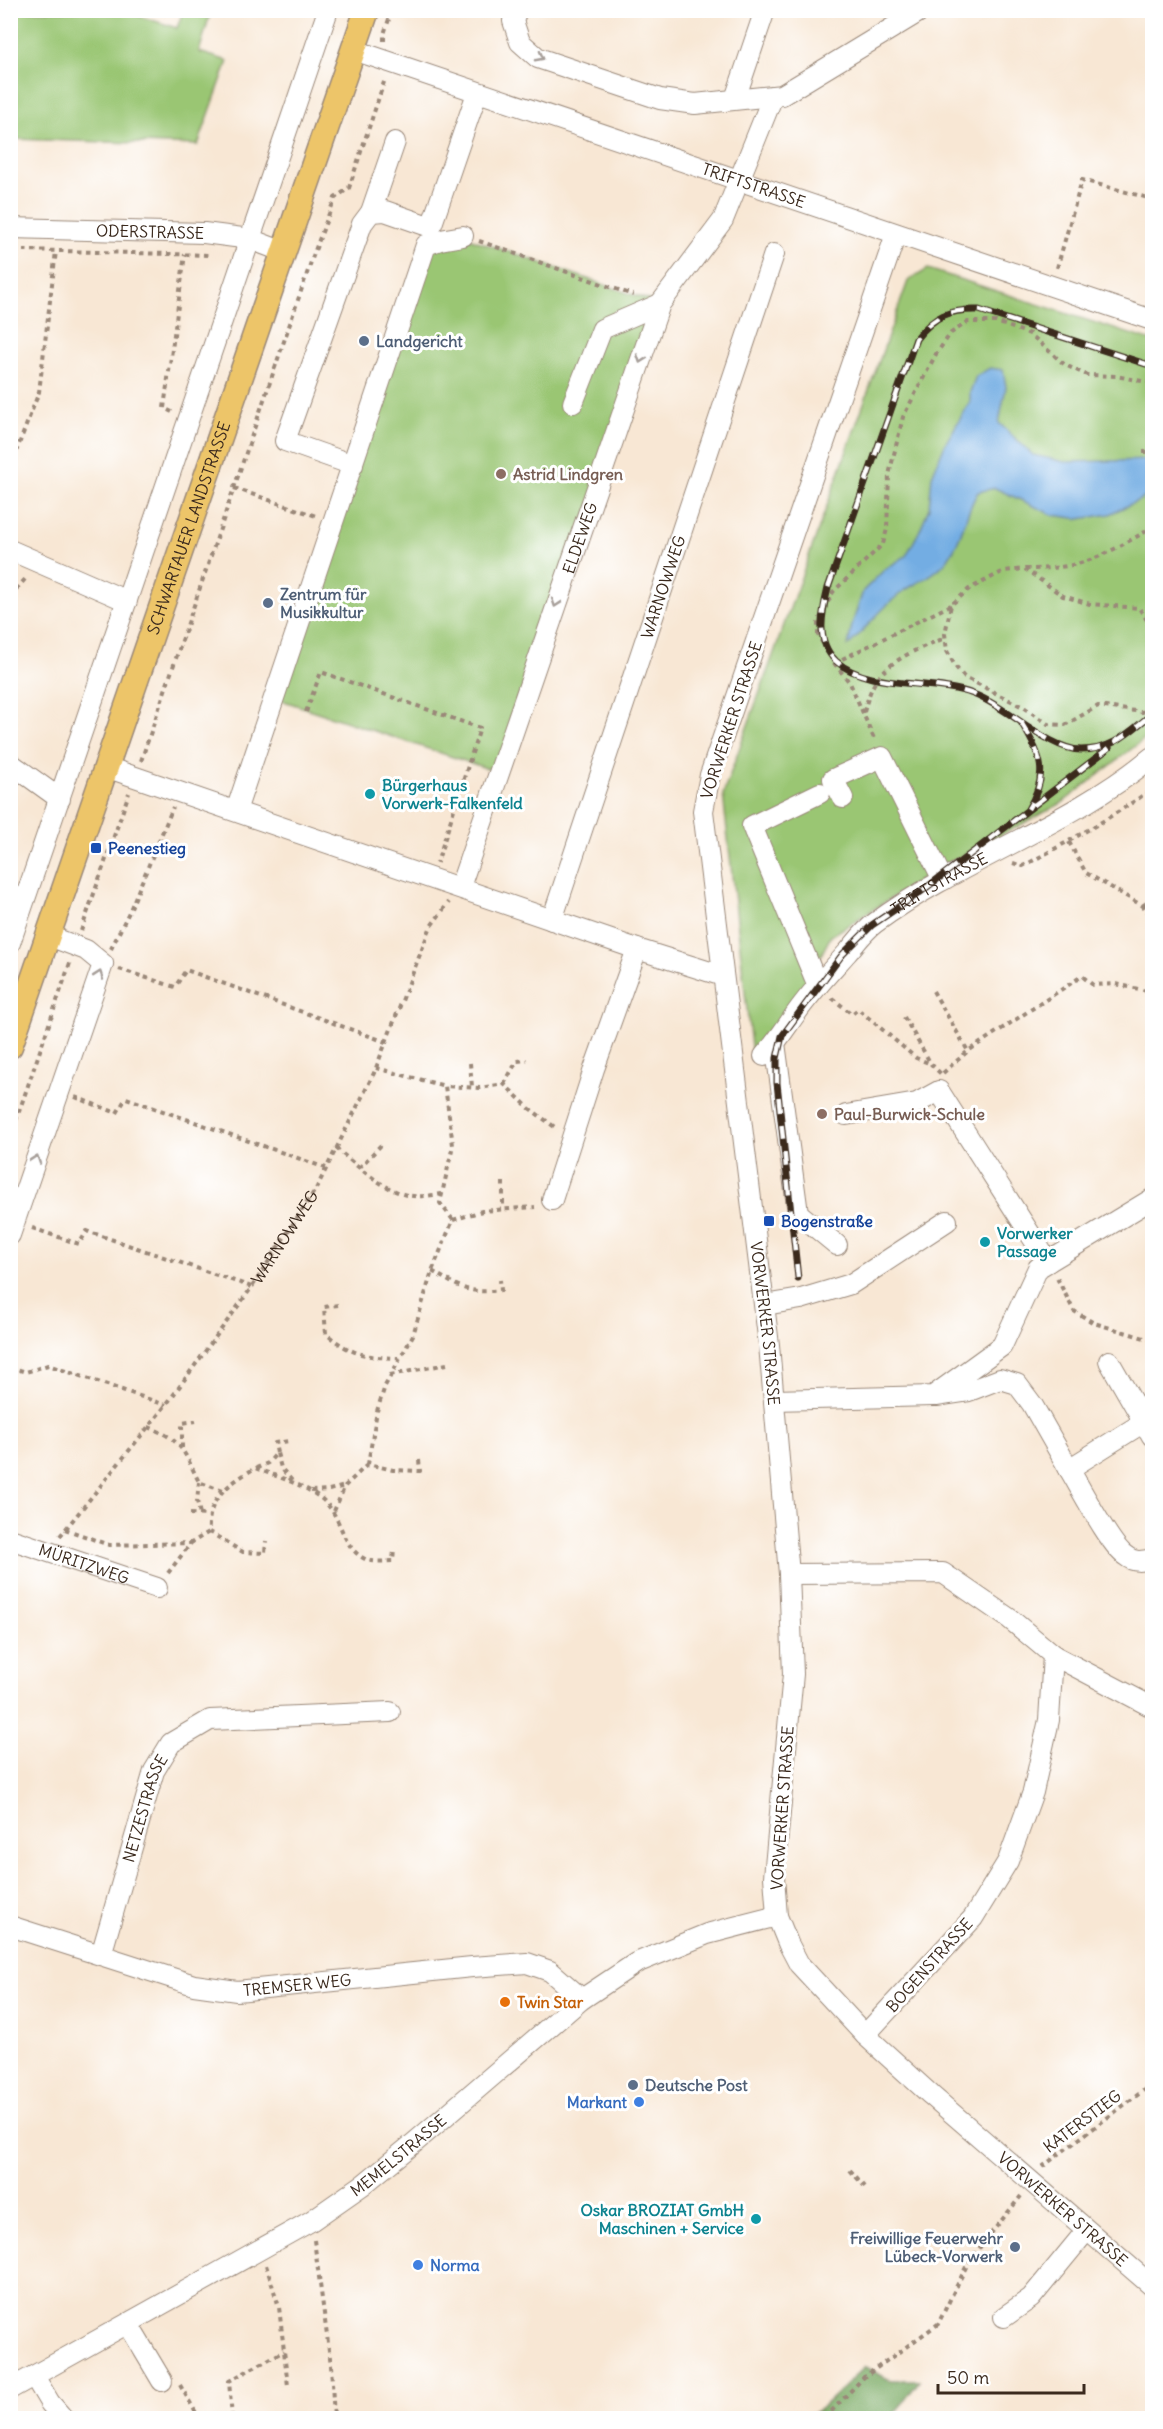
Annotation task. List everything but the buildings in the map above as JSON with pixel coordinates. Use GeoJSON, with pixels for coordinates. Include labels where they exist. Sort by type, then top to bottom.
{"type":"FeatureCollection","features":[{"type":"Feature","properties":{"kind":"main road","name":"SCHWARTAUER LANDSTRASSE"},"geometry":{"type":"LineString","coordinates":[[10,1046],[367,10]]}},
{"type":"Feature","properties":{"kind":"street"},"geometry":{"type":"LineString","coordinates":[[10,943],[328,10]]}},
{"type":"Feature","properties":{"kind":"street"},"geometry":{"type":"LineString","coordinates":[[517,10],[513,21],[520,42],[538,58],[660,99],[695,104],[783,96],[922,10]]}},
{"type":"Feature","properties":{"kind":"street"},"geometry":{"type":"LineString","coordinates":[[735,99],[765,10]]}},
{"type":"Feature","properties":{"kind":"street","name":"TRIFTSTRASSE"},"geometry":{"type":"LineString","coordinates":[[354,50],[1152,320]]}},
{"type":"Feature","properties":{"kind":"street"},"geometry":{"type":"LineString","coordinates":[[371,212],[385,211],[431,227],[477,93]]}},
{"type":"Feature","properties":{"kind":"street","name":"ELDEWEG"},"geometry":{"type":"LineString","coordinates":[[456,886],[476,841],[660,304],[723,220],[773,96]]}},
{"type":"Feature","properties":{"kind":"street"},"geometry":{"type":"LineString","coordinates":[[353,465],[285,441],[362,224],[371,212],[395,142]]}},
{"type":"Feature","properties":{"kind":"street","name":"ODERSTRASSE"},"geometry":{"type":"LineString","coordinates":[[10,228],[204,233],[250,239],[284,252]]}},
{"type":"Feature","properties":{"kind":"street","name":"VORWERKER STRASSE"},"geometry":{"type":"LineString","coordinates":[[896,234],[710,775],[703,811],[765,1305],[789,1574],[793,1674],[774,1877],[777,1916],[799,1964],[865,2035],[1086,2231],[1152,2286]]}},
{"type":"Feature","properties":{"kind":"street"},"geometry":{"type":"LineString","coordinates":[[236,811],[426,245],[463,236]]}},
{"type":"Feature","properties":{"kind":"street","name":"WARNOWWEG"},"geometry":{"type":"LineString","coordinates":[[552,920],[774,254]]}},
{"type":"Feature","properties":{"kind":"street"},"geometry":{"type":"LineString","coordinates":[[573,403],[602,329],[660,304]]}},
{"type":"Feature","properties":{"kind":"street"},"geometry":{"type":"LineString","coordinates":[[10,550],[127,601]]}},
{"type":"Feature","properties":{"kind":"street"},"geometry":{"type":"LineString","coordinates":[[843,798],[833,779],[882,757],[943,880]]}},
{"type":"Feature","properties":{"kind":"street","name":"TRIFTSTRASSE"},"geometry":{"type":"LineString","coordinates":[[837,1245],[798,1212],[770,1049],[818,986],[872,924],[943,880],[1082,805],[1133,773],[1152,757]]}},
{"type":"Feature","properties":{"kind":"street"},"geometry":{"type":"LineString","coordinates":[[10,763],[60,799]]}},
{"type":"Feature","properties":{"kind":"street"},"geometry":{"type":"LineString","coordinates":[[106,767],[552,920],[723,976]]}},
{"type":"Feature","properties":{"kind":"street"},"geometry":{"type":"LineString","coordinates":[[818,986],[752,826],[819,794]]}},
{"type":"Feature","properties":{"kind":"street"},"geometry":{"type":"LineString","coordinates":[[13,1228],[103,964],[86,950],[49,936]]}},
{"type":"Feature","properties":{"kind":"street"},"geometry":{"type":"LineString","coordinates":[[552,1200],[638,949]]}},
{"type":"Feature","properties":{"kind":"street"},"geometry":{"type":"LineString","coordinates":[[846,1115],[917,1103],[940,1083],[1048,1262]]}},
{"type":"Feature","properties":{"kind":"street"},"geometry":{"type":"LineString","coordinates":[[933,1396],[1002,1346],[1038,1268],[1152,1199]]}},
{"type":"Feature","properties":{"kind":"street"},"geometry":{"type":"LineString","coordinates":[[765,1305],[801,1299],[851,1284],[947,1221]]}},
{"type":"Feature","properties":{"kind":"street"},"geometry":{"type":"LineString","coordinates":[[1069,1469],[1148,1429],[1109,1361]]}},
{"type":"Feature","properties":{"kind":"street"},"geometry":{"type":"LineString","coordinates":[[774,1400],[933,1396],[969,1391],[1000,1379],[1017,1384],[1032,1404],[1113,1541],[1125,1556],[1140,1562],[1152,1559]]}},
{"type":"Feature","properties":{"kind":"street","name":"MÜRITZWEG"},"geometry":{"type":"LineString","coordinates":[[10,1539],[157,1588]]}},
{"type":"Feature","properties":{"kind":"street"},"geometry":{"type":"LineString","coordinates":[[789,1574],[943,1573],[1010,1619],[1053,1655],[1152,1707]]}},
{"type":"Feature","properties":{"kind":"street","name":"BOGENSTRASSE"},"geometry":{"type":"LineString","coordinates":[[865,2035],[973,1918],[1008,1860],[1033,1792],[1049,1720],[1053,1655]]}},
{"type":"Feature","properties":{"kind":"street","name":"NETZESTRASSE"},"geometry":{"type":"LineString","coordinates":[[101,1955],[154,1771],[171,1743],[210,1720],[390,1712]]}},
{"type":"Feature","properties":{"kind":"street","name":"MEMELSTRASSE"},"geometry":{"type":"LineString","coordinates":[[10,2389],[311,2221],[363,2184],[414,2143],[582,1999],[636,1963],[707,1934],[777,1916]]}},
{"type":"Feature","properties":{"kind":"street","name":"TREMSER WEG"},"geometry":{"type":"LineString","coordinates":[[10,1926],[194,1985],[237,1991],[527,1963],[550,1971],[582,1999]]}},
{"type":"Feature","properties":{"kind":"street"},"geometry":{"type":"LineString","coordinates":[[1004,2318],[1031,2298],[1086,2231]]}},
{"type":"Feature","properties":{"kind":"street"},"geometry":{"type":"LineString","coordinates":[[128,2324],[162,2381]]}},
{"type":"Feature","properties":{"kind":"street"},"geometry":{"type":"LineString","coordinates":[[34,2376],[50,2403],[63,2418]]}},
{"type":"Feature","properties":{"kind":"path"},"geometry":{"type":"LineString","coordinates":[[10,1138],[335,198],[349,188],[386,80],[384,34],[392,10]]}},
{"type":"Feature","properties":{"kind":"path"},"geometry":{"type":"LineString","coordinates":[[1052,287],[1082,180],[1152,199]]}},
{"type":"Feature","properties":{"kind":"path"},"geometry":{"type":"LineString","coordinates":[[463,236],[660,304]]}},
{"type":"Feature","properties":{"kind":"path"},"geometry":{"type":"LineString","coordinates":[[22,250],[219,255]]}},
{"type":"Feature","properties":{"kind":"path"},"geometry":{"type":"LineString","coordinates":[[10,459],[16,452],[39,392],[56,251]]}},
{"type":"Feature","properties":{"kind":"path"},"geometry":{"type":"LineString","coordinates":[[173,412],[164,408],[185,254]]}},
{"type":"Feature","properties":{"kind":"path"},"geometry":{"type":"LineString","coordinates":[[882,757],[850,683],[834,663],[818,635],[818,622],[833,592],[883,544],[887,529],[889,475],[903,417],[936,354],[951,333],[968,322],[996,322],[1030,334],[1065,365],[1087,375],[1116,376],[1152,383]]}},
{"type":"Feature","properties":{"kind":"path"},"geometry":{"type":"LineString","coordinates":[[1143,452],[1152,452]]}},
{"type":"Feature","properties":{"kind":"path"},"geometry":{"type":"LineString","coordinates":[[234,488],[334,522]]}},
{"type":"Feature","properties":{"kind":"path"},"geometry":{"type":"LineString","coordinates":[[834,663],[951,605],[969,589],[1004,571],[1058,569],[1084,564],[1107,555],[1152,528]]}},
{"type":"Feature","properties":{"kind":"path"},"geometry":{"type":"LineString","coordinates":[[1025,569],[1063,596],[1090,604],[1139,608],[1152,628]]}},
{"type":"Feature","properties":{"kind":"path"},"geometry":{"type":"LineString","coordinates":[[951,605],[945,638],[947,651],[954,666],[964,677],[1025,708],[1048,724],[1065,725],[1098,706],[1142,712],[1152,709]]}},
{"type":"Feature","properties":{"kind":"path"},"geometry":{"type":"LineString","coordinates":[[864,712],[877,678],[898,661],[945,638]]}},
{"type":"Feature","properties":{"kind":"path"},"geometry":{"type":"LineString","coordinates":[[306,712],[321,672],[480,728],[432,878]]}},
{"type":"Feature","properties":{"kind":"path"},"geometry":{"type":"LineString","coordinates":[[1010,863],[1023,866],[1116,815],[1152,789]]}},
{"type":"Feature","properties":{"kind":"path"},"geometry":{"type":"LineString","coordinates":[[180,792],[130,910],[103,964],[175,987],[186,970],[386,1042]]}},
{"type":"Feature","properties":{"kind":"path"},"geometry":{"type":"LineString","coordinates":[[1069,842],[1086,873],[1143,906],[1152,918]]}},
{"type":"Feature","properties":{"kind":"path","name":"WARNOWWEG"},"geometry":{"type":"LineString","coordinates":[[48,1551],[166,1405],[252,1287],[317,1187],[376,1068],[431,926],[456,886]]}},
{"type":"Feature","properties":{"kind":"path"},"geometry":{"type":"LineString","coordinates":[[1143,906],[1152,897]]}},
{"type":"Feature","properties":{"kind":"path"},"geometry":{"type":"LineString","coordinates":[[904,1017],[940,1083],[968,1051],[1082,976],[1093,985],[1116,984],[1152,992]]}},
{"type":"Feature","properties":{"kind":"path"},"geometry":{"type":"LineString","coordinates":[[818,986],[852,1014],[858,1009],[916,1058],[930,1064]]}},
{"type":"Feature","properties":{"kind":"path"},"geometry":{"type":"LineString","coordinates":[[933,991],[968,1051]]}},
{"type":"Feature","properties":{"kind":"path"},"geometry":{"type":"LineString","coordinates":[[504,1084],[518,1061],[527,1060]]}},
{"type":"Feature","properties":{"kind":"path"},"geometry":{"type":"LineString","coordinates":[[470,1063],[472,1088]]}},
{"type":"Feature","properties":{"kind":"path"},"geometry":{"type":"LineString","coordinates":[[376,1068],[445,1086],[472,1088],[504,1084]]}},
{"type":"Feature","properties":{"kind":"path"},"geometry":{"type":"LineString","coordinates":[[504,1084],[529,1108],[571,1139]]}},
{"type":"Feature","properties":{"kind":"path"},"geometry":{"type":"LineString","coordinates":[[445,1086],[453,1145],[440,1203],[453,1220]]}},
{"type":"Feature","properties":{"kind":"path"},"geometry":{"type":"LineString","coordinates":[[60,1091],[117,1113],[126,1098],[327,1168]]}},
{"type":"Feature","properties":{"kind":"path"},"geometry":{"type":"LineString","coordinates":[[359,1168],[382,1144]]}},
{"type":"Feature","properties":{"kind":"path"},"geometry":{"type":"LineString","coordinates":[[336,1148],[384,1185],[412,1196],[442,1194]]}},
{"type":"Feature","properties":{"kind":"path"},"geometry":{"type":"LineString","coordinates":[[503,1182],[503,1209]]}},
{"type":"Feature","properties":{"kind":"path"},"geometry":{"type":"LineString","coordinates":[[453,1220],[482,1211],[535,1207],[552,1200]]}},
{"type":"Feature","properties":{"kind":"path"},"geometry":{"type":"LineString","coordinates":[[334,1512],[345,1486],[368,1464],[377,1411],[390,1375],[413,1335],[432,1271],[453,1220]]}},
{"type":"Feature","properties":{"kind":"path"},"geometry":{"type":"LineString","coordinates":[[13,1228],[79,1244],[87,1231],[252,1287]]}},
{"type":"Feature","properties":{"kind":"path"},"geometry":{"type":"LineString","coordinates":[[1048,1262],[1074,1311],[1094,1323],[1152,1340]]}},
{"type":"Feature","properties":{"kind":"path"},"geometry":{"type":"LineString","coordinates":[[432,1271],[458,1286],[478,1293],[501,1290],[500,1280]]}},
{"type":"Feature","properties":{"kind":"path"},"geometry":{"type":"LineString","coordinates":[[338,1305],[324,1306],[326,1334],[345,1349],[369,1357],[399,1358]]}},
{"type":"Feature","properties":{"kind":"path"},"geometry":{"type":"LineString","coordinates":[[390,1375],[447,1364]]}},
{"type":"Feature","properties":{"kind":"path"},"geometry":{"type":"LineString","coordinates":[[10,1366],[26,1372],[48,1365],[166,1405]]}},
{"type":"Feature","properties":{"kind":"path"},"geometry":{"type":"LineString","coordinates":[[182,1448],[182,1423],[196,1421]]}},
{"type":"Feature","properties":{"kind":"path"},"geometry":{"type":"LineString","coordinates":[[148,1427],[167,1434],[182,1448],[199,1482],[197,1501],[200,1514]]}},
{"type":"Feature","properties":{"kind":"path"},"geometry":{"type":"LineString","coordinates":[[289,1441],[275,1443],[281,1468],[294,1484]]}},
{"type":"Feature","properties":{"kind":"path"},"geometry":{"type":"LineString","coordinates":[[209,1532],[208,1515],[223,1491],[255,1468],[268,1463],[277,1453]]}},
{"type":"Feature","properties":{"kind":"path"},"geometry":{"type":"LineString","coordinates":[[368,1464],[393,1470],[420,1472],[419,1460]]}},
{"type":"Feature","properties":{"kind":"path"},"geometry":{"type":"LineString","coordinates":[[255,1468],[310,1491],[334,1512],[348,1546],[367,1560],[393,1561],[394,1550]]}},
{"type":"Feature","properties":{"kind":"path"},"geometry":{"type":"LineString","coordinates":[[199,1482],[223,1491]]}},
{"type":"Feature","properties":{"kind":"path"},"geometry":{"type":"LineString","coordinates":[[310,1491],[345,1486]]}},
{"type":"Feature","properties":{"kind":"path"},"geometry":{"type":"LineString","coordinates":[[190,1514],[208,1515]]}},
{"type":"Feature","properties":{"kind":"path"},"geometry":{"type":"LineString","coordinates":[[65,1529],[109,1545],[191,1543]]}},
{"type":"Feature","properties":{"kind":"path"},"geometry":{"type":"LineString","coordinates":[[209,1532],[243,1552],[265,1553],[266,1542]]}},
{"type":"Feature","properties":{"kind":"path"},"geometry":{"type":"LineString","coordinates":[[157,1588],[191,1543],[209,1532]]}},
{"type":"Feature","properties":{"kind":"path","name":"KATERSTIEG"},"geometry":{"type":"LineString","coordinates":[[1027,2179],[1152,2084]]}},
{"type":"Feature","properties":{"kind":"path"},"geometry":{"type":"LineString","coordinates":[[850,2170],[867,2189]]}},
{"type":"Feature","properties":{"kind":"path"},"geometry":{"type":"LineString","coordinates":[[825,2418],[864,2376],[938,2324],[969,2261],[1020,2199],[1027,2179]]}},
{"type":"Feature","properties":{"kind":"path"},"geometry":{"type":"LineString","coordinates":[[311,2221],[331,2365],[334,2418]]}},
{"type":"Feature","properties":{"kind":"path"},"geometry":{"type":"LineString","coordinates":[[259,2252],[269,2270],[279,2307],[288,2386]]}},
{"type":"Feature","properties":{"kind":"path"},"geometry":{"type":"LineString","coordinates":[[232,2418],[229,2381],[284,2351]]}},
{"type":"Feature","properties":{"kind":"path"},"geometry":{"type":"LineString","coordinates":[[162,2381],[180,2386],[199,2418]]}},
{"type":"Feature","properties":{"kind":"green space"},"geometry":{"type":"Polygon","coordinates":[[[13,11],[124,11],[177,28],[183,11],[211,11],[199,52],[228,61],[198,145],[13,139],[15,115],[10,114],[10,26],[13,11]]]}},
{"type":"Feature","properties":{"kind":"green space"},"geometry":{"type":"Polygon","coordinates":[[[463,236],[660,304],[498,772],[275,698],[426,245],[463,236]]]}},
{"type":"Feature","properties":{"kind":"green space"},"geometry":{"type":"Polygon","coordinates":[[[928,269],[1152,341],[1152,733],[1062,803],[939,868],[831,936],[801,993],[752,1055],[723,794],[908,281],[928,269]]]}},
{"type":"Feature","properties":{"kind":"green space"},"geometry":{"type":"Polygon","coordinates":[[[865,2367],[890,2380],[920,2380],[891,2418],[802,2418],[819,2410],[865,2367]]]}},
{"type":"Feature","properties":{"kind":"water"},"geometry":{"type":"Polygon","coordinates":[[[990,368],[1003,370],[1006,387],[999,423],[1033,455],[1065,462],[1152,460],[1152,494],[1110,514],[1080,519],[1053,515],[995,488],[978,492],[957,543],[944,564],[896,597],[848,646],[863,591],[885,569],[906,556],[929,508],[932,476],[945,444],[970,402],[970,392],[976,376],[990,368]]]}},
{"type":"Feature","properties":{"kind":"railway"},"geometry":{"type":"LineString","coordinates":[[1152,366],[979,310],[959,311],[936,319],[916,339],[828,588],[822,617],[823,636],[829,653],[849,670],[883,680],[957,689],[973,694],[1000,708],[1055,743],[1069,748],[1081,750],[1102,747],[1120,739],[1152,714]]}},
{"type":"Feature","properties":{"kind":"railway"},"geometry":{"type":"LineString","coordinates":[[1022,724],[1038,756],[1041,776],[1035,797],[1028,809]]}},
{"type":"Feature","properties":{"kind":"railway"},"geometry":{"type":"LineString","coordinates":[[798,1278],[777,1083],[777,1058],[782,1036],[842,955],[872,925],[922,891],[1109,748]]}},
{"type":"Feature","properties":{"kind":"place","name":"Landgericht"},"geometry":{"type":"Point","coordinates":[364,341]}},
{"type":"Feature","properties":{"kind":"place","name":"Astrid Lindgren"},"geometry":{"type":"Point","coordinates":[501,474]}},
{"type":"Feature","properties":{"kind":"place","name":"Zentrum für Musikkultur"},"geometry":{"type":"Point","coordinates":[268,603]}},
{"type":"Feature","properties":{"kind":"place","name":"Bürgerhaus Vorwerk-Falkenfeld"},"geometry":{"type":"Point","coordinates":[370,794]}},
{"type":"Feature","properties":{"kind":"place","name":"Peenestieg"},"geometry":{"type":"Point","coordinates":[96,848]}},
{"type":"Feature","properties":{"kind":"place","name":"Paul-Burwick-Schule"},"geometry":{"type":"Point","coordinates":[822,1114]}},
{"type":"Feature","properties":{"kind":"place","name":"Bogenstraße"},"geometry":{"type":"Point","coordinates":[769,1221]}},
{"type":"Feature","properties":{"kind":"place","name":"Vorwerker Passage"},"geometry":{"type":"Point","coordinates":[985,1242]}},
{"type":"Feature","properties":{"kind":"place","name":"Twin Star"},"geometry":{"type":"Point","coordinates":[505,2002]}},
{"type":"Feature","properties":{"kind":"place","name":"Deutsche Post"},"geometry":{"type":"Point","coordinates":[633,2085]}},
{"type":"Feature","properties":{"kind":"place","name":"Markant"},"geometry":{"type":"Point","coordinates":[639,2102]}},
{"type":"Feature","properties":{"kind":"place","name":"Oskar BROZIAT GmbH Maschinen + Service"},"geometry":{"type":"Point","coordinates":[756,2219]}},
{"type":"Feature","properties":{"kind":"place","name":"Freiwillige Feuerwehr Lübeck-Vorwerk"},"geometry":{"type":"Point","coordinates":[1015,2247]}},
{"type":"Feature","properties":{"kind":"place","name":"Norma"},"geometry":{"type":"Point","coordinates":[418,2265]}}]}
